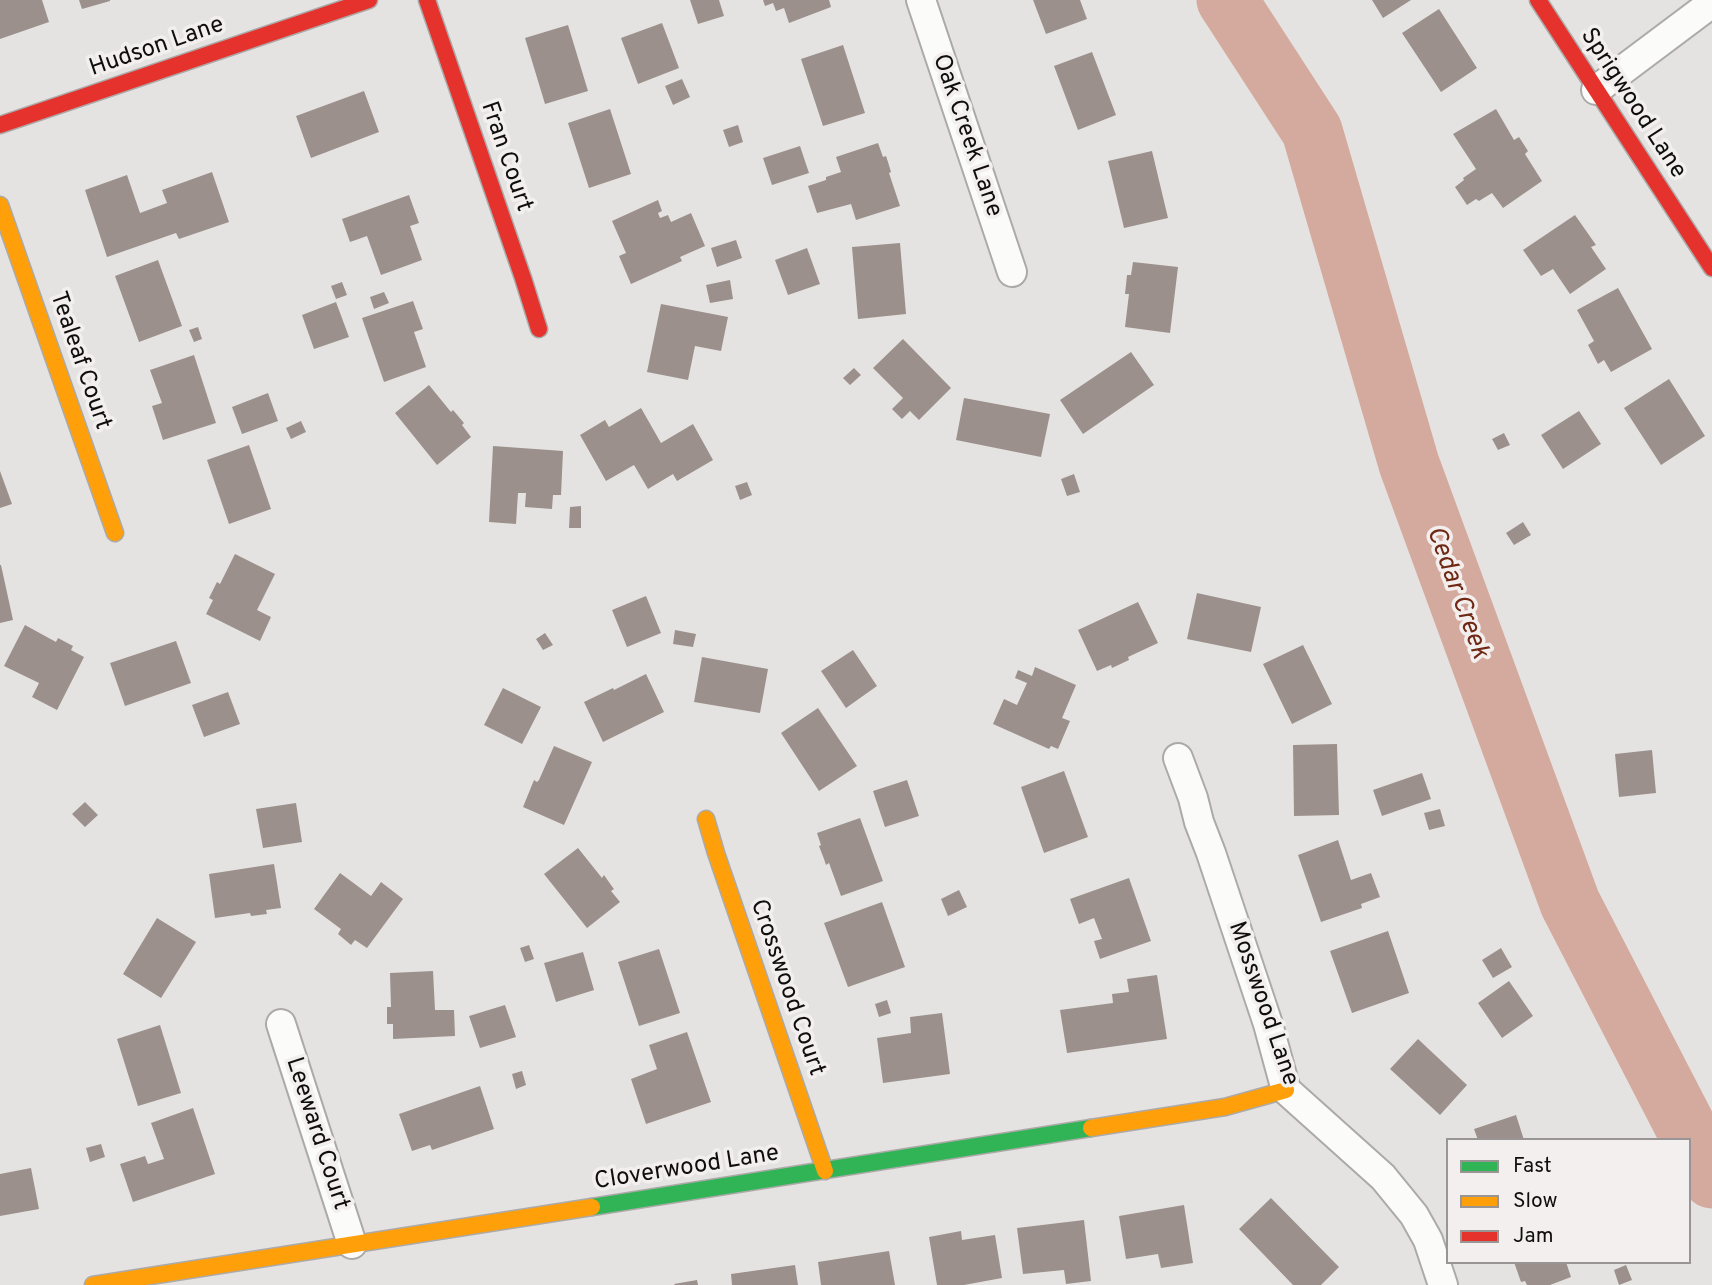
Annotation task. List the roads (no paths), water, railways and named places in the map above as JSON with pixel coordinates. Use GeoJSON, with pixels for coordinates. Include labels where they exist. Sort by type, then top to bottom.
{"type":"FeatureCollection","features":[{"type":"Feature","properties":{"kind":"street","name":"Hudson Lane"},"geometry":{"type":"LineString","coordinates":[[0,125],[369,0]]}},
{"type":"Feature","properties":{"kind":"street","name":"Fran Court"},"geometry":{"type":"LineString","coordinates":[[428,0],[539,329]]}},
{"type":"Feature","properties":{"kind":"street","name":"Oak Creek Lane"},"geometry":{"type":"LineString","coordinates":[[921,0],[1012,272]]}},
{"type":"Feature","properties":{"kind":"street","name":"Sprigwood Lane"},"geometry":{"type":"LineString","coordinates":[[1538,0],[1712,268]]}},
{"type":"Feature","properties":{"kind":"street"},"geometry":{"type":"LineString","coordinates":[[1596,90],[1712,2]]}},
{"type":"Feature","properties":{"kind":"street","name":"Tealeaf Court"},"geometry":{"type":"LineString","coordinates":[[0,205],[115,533]]}},
{"type":"Feature","properties":{"kind":"street","name":"Mosswood Lane"},"geometry":{"type":"LineString","coordinates":[[1178,758],[1268,1024],[1286,1090],[1382,1177],[1414,1215],[1428,1240],[1443,1285]]}},
{"type":"Feature","properties":{"kind":"street","name":"Crosswood Court"},"geometry":{"type":"LineString","coordinates":[[706,819],[825,1171]]}},
{"type":"Feature","properties":{"kind":"street","name":"Leeward Court"},"geometry":{"type":"LineString","coordinates":[[281,1024],[352,1244]]}},
{"type":"Feature","properties":{"kind":"street","name":"Cloverwood Lane"},"geometry":{"type":"LineString","coordinates":[[93,1285],[1225,1107],[1286,1090]]}},
{"type":"Feature","properties":{"kind":"waterway","name":"Cedar Creek"},"geometry":{"type":"LineString","coordinates":[[1227,0],[1312,131],[1409,464],[1570,903],[1712,1178]]}}]}
